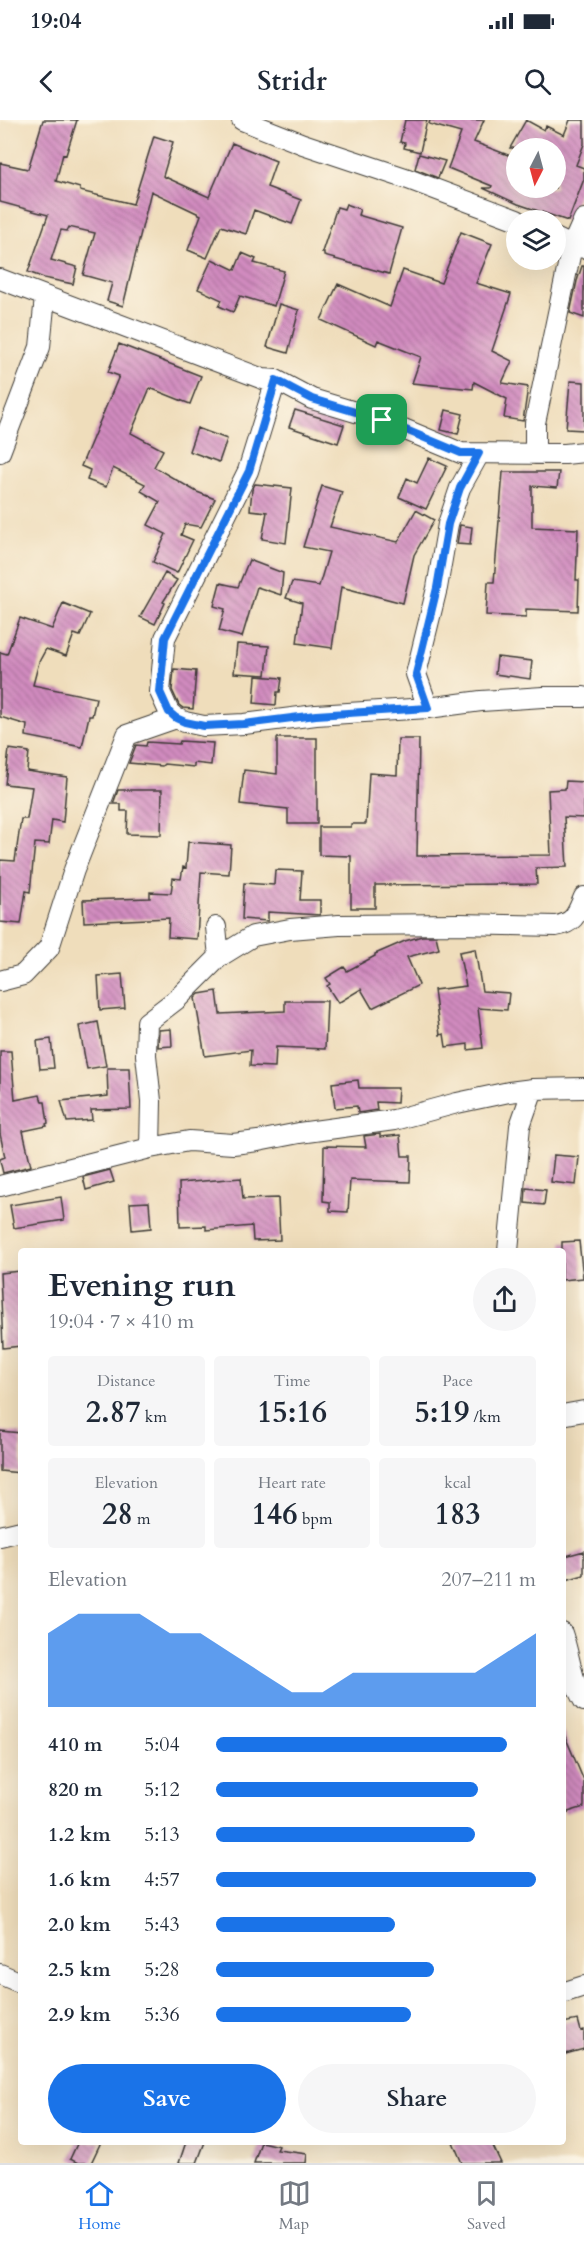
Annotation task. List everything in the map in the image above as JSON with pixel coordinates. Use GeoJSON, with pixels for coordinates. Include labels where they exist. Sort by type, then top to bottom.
{"type":"FeatureCollection","features":[{"type":"Feature","properties":{"kind":"street"},"geometry":{"type":"LineString","coordinates":[[242,120],[506,216]]}},
{"type":"Feature","properties":{"kind":"street"},"geometry":{"type":"LineString","coordinates":[[535,454],[535,423],[570,244],[584,219]]}},
{"type":"Feature","properties":{"kind":"street"},"geometry":{"type":"LineString","coordinates":[[0,279],[263,379],[276,380],[312,399],[382,420],[461,453],[565,454],[584,452]]}},
{"type":"Feature","properties":{"kind":"street"},"geometry":{"type":"LineString","coordinates":[[0,452],[40,347],[45,297]]}},
{"type":"Feature","properties":{"kind":"street"},"geometry":{"type":"LineString","coordinates":[[276,380],[249,471],[165,638],[160,692],[169,712],[176,718],[204,726],[244,724],[316,715],[428,708],[481,701],[584,698]]}},
{"type":"Feature","properties":{"kind":"street"},"geometry":{"type":"LineString","coordinates":[[428,708],[416,674],[437,588],[448,524],[460,488],[479,453]]}},
{"type":"Feature","properties":{"kind":"street"},"geometry":{"type":"LineString","coordinates":[[0,981],[23,975],[49,948],[74,870],[127,735],[176,718]]}},
{"type":"Feature","properties":{"kind":"street"},"geometry":{"type":"LineString","coordinates":[[150,1148],[151,1101],[146,1056],[147,1022],[177,999],[219,957],[253,936],[339,925],[556,926],[567,924],[576,915],[584,897]]}},
{"type":"Feature","properties":{"kind":"street"},"geometry":{"type":"LineString","coordinates":[[216,927],[219,957]]}},
{"type":"Feature","properties":{"kind":"street"},"geometry":{"type":"LineString","coordinates":[[0,1186],[150,1148],[189,1141],[233,1144],[258,1141],[394,1120],[509,1092],[584,1088]]}},
{"type":"Feature","properties":{"kind":"street"},"geometry":{"type":"LineString","coordinates":[[508,1248],[520,1126],[533,1089]]}},
{"type":"Feature","properties":{"kind":"street"},"geometry":{"type":"LineString","coordinates":[[509,1092],[520,1126]]}},
{"type":"Feature","properties":{"kind":"street"},"geometry":{"type":"LineString","coordinates":[[566,1414],[584,1411]]}},
{"type":"Feature","properties":{"kind":"street"},"geometry":{"type":"LineString","coordinates":[[0,1536],[18,1532]]}},
{"type":"Feature","properties":{"kind":"street"},"geometry":{"type":"LineString","coordinates":[[566,1644],[570,1655],[572,1676],[584,1701]]}},
{"type":"Feature","properties":{"kind":"street"},"geometry":{"type":"LineString","coordinates":[[0,1974],[18,1982]]}},
{"type":"Feature","properties":{"kind":"street"},"geometry":{"type":"LineString","coordinates":[[566,1993],[584,1986]]}},
{"type":"Feature","properties":{"kind":"building"},"geometry":{"type":"Polygon","coordinates":[[[43,120],[77,120],[66,155],[63,154],[56,181],[80,188],[80,191],[133,204],[154,136],[173,142],[163,176],[209,197],[232,143],[276,161],[267,187],[301,200],[292,224],[254,210],[246,234],[221,226],[207,258],[188,250],[201,215],[151,191],[123,306],[107,301],[112,283],[83,275],[95,233],[69,227],[67,231],[61,230],[51,260],[77,267],[73,284],[28,272],[48,215],[0,202],[0,163],[28,169],[43,120]]]}},
{"type":"Feature","properties":{"kind":"building"},"geometry":{"type":"Polygon","coordinates":[[[405,120],[427,120],[420,152],[404,148],[405,143],[400,142],[405,120]]]}},
{"type":"Feature","properties":{"kind":"building"},"geometry":{"type":"Polygon","coordinates":[[[430,120],[484,120],[474,142],[506,154],[506,198],[566,198],[566,138],[516,138],[526,120],[544,130],[546,126],[564,135],[570,120],[584,120],[584,144],[576,165],[584,168],[584,179],[568,221],[566,220],[566,210],[536,210],[518,204],[483,188],[492,186],[448,168],[461,133],[429,124],[430,120]]]}},
{"type":"Feature","properties":{"kind":"building"},"geometry":{"type":"Polygon","coordinates":[[[419,154],[445,161],[438,178],[415,169],[419,154]]]}},
{"type":"Feature","properties":{"kind":"building"},"geometry":{"type":"Polygon","coordinates":[[[346,204],[360,209],[358,215],[402,228],[389,274],[324,256],[322,252],[337,207],[344,209],[346,204]]]}},
{"type":"Feature","properties":{"kind":"building"},"geometry":{"type":"Polygon","coordinates":[[[461,232],[492,244],[476,283],[511,294],[492,351],[512,361],[502,383],[528,387],[523,421],[504,418],[507,399],[474,382],[473,389],[412,383],[421,357],[378,340],[376,345],[321,320],[338,284],[390,307],[403,270],[441,283],[461,232]]]}},
{"type":"Feature","properties":{"kind":"building"},"geometry":{"type":"Polygon","coordinates":[[[242,253],[256,259],[254,263],[284,271],[274,306],[240,296],[233,312],[219,306],[222,300],[198,289],[212,259],[235,270],[242,253]]]}},
{"type":"Feature","properties":{"kind":"building"},"geometry":{"type":"Polygon","coordinates":[[[582,266],[584,266],[584,318],[570,313],[582,266]]]}},
{"type":"Feature","properties":{"kind":"building"},"geometry":{"type":"Polygon","coordinates":[[[279,304],[299,310],[288,353],[267,347],[279,304]]]}},
{"type":"Feature","properties":{"kind":"building"},"geometry":{"type":"Polygon","coordinates":[[[119,344],[201,376],[190,404],[150,388],[131,433],[163,450],[154,467],[197,492],[215,499],[201,527],[185,524],[181,535],[193,540],[177,573],[153,562],[166,534],[148,525],[160,502],[141,491],[145,484],[113,468],[106,487],[87,480],[90,470],[81,466],[119,376],[108,372],[119,344]]]}},
{"type":"Feature","properties":{"kind":"building"},"geometry":{"type":"Polygon","coordinates":[[[570,381],[584,382],[584,430],[566,429],[570,381]]]}},
{"type":"Feature","properties":{"kind":"building"},"geometry":{"type":"Polygon","coordinates":[[[295,410],[344,425],[338,443],[289,427],[295,410]]]}},
{"type":"Feature","properties":{"kind":"building"},"geometry":{"type":"Polygon","coordinates":[[[446,410],[463,414],[458,434],[441,430],[446,410]]]}},
{"type":"Feature","properties":{"kind":"building"},"geometry":{"type":"Polygon","coordinates":[[[197,428],[227,439],[219,462],[189,451],[197,428]]]}},
{"type":"Feature","properties":{"kind":"building"},"geometry":{"type":"Polygon","coordinates":[[[429,458],[447,466],[426,509],[399,497],[407,478],[417,483],[429,458]]]}},
{"type":"Feature","properties":{"kind":"building"},"geometry":{"type":"Polygon","coordinates":[[[503,472],[559,472],[557,488],[532,486],[532,527],[578,529],[576,580],[579,580],[578,611],[526,609],[526,617],[486,615],[488,582],[494,582],[503,472]]]}},
{"type":"Feature","properties":{"kind":"building"},"geometry":{"type":"Polygon","coordinates":[[[255,484],[292,488],[286,543],[262,539],[267,512],[250,510],[252,490],[255,484]]]}},
{"type":"Feature","properties":{"kind":"building"},"geometry":{"type":"Polygon","coordinates":[[[322,486],[342,492],[330,527],[398,542],[416,510],[434,520],[414,555],[403,603],[341,587],[332,648],[297,643],[302,603],[286,598],[292,582],[319,586],[329,552],[303,547],[322,486]]]}},
{"type":"Feature","properties":{"kind":"building"},"geometry":{"type":"Polygon","coordinates":[[[460,525],[472,527],[470,545],[457,544],[460,525]]]}},
{"type":"Feature","properties":{"kind":"building"},"geometry":{"type":"Polygon","coordinates":[[[249,560],[283,573],[281,595],[257,587],[242,637],[219,631],[225,609],[214,606],[220,583],[238,587],[249,560]]]}},
{"type":"Feature","properties":{"kind":"building"},"geometry":{"type":"Polygon","coordinates":[[[165,573],[177,580],[163,602],[165,603],[155,624],[140,617],[165,573]]]}},
{"type":"Feature","properties":{"kind":"building"},"geometry":{"type":"Polygon","coordinates":[[[63,603],[90,614],[80,636],[74,634],[66,656],[46,649],[39,662],[33,685],[96,698],[82,747],[26,736],[27,725],[0,717],[0,652],[7,654],[20,618],[52,629],[63,603]]]}},
{"type":"Feature","properties":{"kind":"building"},"geometry":{"type":"Polygon","coordinates":[[[237,644],[269,646],[266,675],[234,673],[237,644]]]}},
{"type":"Feature","properties":{"kind":"building"},"geometry":{"type":"Polygon","coordinates":[[[497,657],[532,661],[530,679],[495,674],[497,657]]]}},
{"type":"Feature","properties":{"kind":"building"},"geometry":{"type":"Polygon","coordinates":[[[174,669],[196,671],[193,709],[179,705],[172,690],[174,669]]]}},
{"type":"Feature","properties":{"kind":"building"},"geometry":{"type":"Polygon","coordinates":[[[256,676],[282,678],[280,692],[277,692],[276,705],[254,703],[256,676]]]}},
{"type":"Feature","properties":{"kind":"building"},"geometry":{"type":"Polygon","coordinates":[[[277,738],[317,738],[317,824],[288,824],[288,809],[240,804],[244,770],[277,774],[277,738]]]}},
{"type":"Feature","properties":{"kind":"building"},"geometry":{"type":"Polygon","coordinates":[[[398,739],[419,739],[417,856],[551,855],[548,790],[565,789],[566,781],[584,782],[584,818],[564,817],[567,867],[536,868],[537,884],[375,885],[375,908],[351,908],[351,856],[319,855],[319,827],[351,827],[351,824],[366,824],[369,773],[397,775],[398,739]]]}},
{"type":"Feature","properties":{"kind":"building"},"geometry":{"type":"Polygon","coordinates":[[[180,741],[213,743],[211,765],[194,763],[194,767],[129,763],[136,745],[146,746],[147,742],[179,744],[180,741]]]}},
{"type":"Feature","properties":{"kind":"building"},"geometry":{"type":"Polygon","coordinates":[[[9,749],[29,752],[27,771],[67,777],[63,822],[52,820],[49,844],[35,843],[30,892],[26,891],[21,924],[0,922],[0,860],[15,861],[21,819],[27,819],[32,787],[5,784],[9,749]]]}},
{"type":"Feature","properties":{"kind":"building"},"geometry":{"type":"Polygon","coordinates":[[[118,790],[162,790],[161,835],[127,834],[128,811],[121,811],[121,804],[113,804],[118,790]]]}},
{"type":"Feature","properties":{"kind":"building"},"geometry":{"type":"Polygon","coordinates":[[[188,842],[231,845],[229,874],[201,872],[197,939],[168,937],[169,918],[84,922],[83,900],[150,898],[150,892],[171,893],[173,878],[181,879],[183,867],[186,868],[188,842]]]}},
{"type":"Feature","properties":{"kind":"building"},"geometry":{"type":"Polygon","coordinates":[[[275,870],[302,871],[300,900],[320,900],[320,915],[268,912],[268,921],[242,919],[244,883],[274,885],[275,870]]]}},
{"type":"Feature","properties":{"kind":"building"},"geometry":{"type":"Polygon","coordinates":[[[422,936],[436,936],[439,949],[407,957],[419,985],[372,1008],[361,989],[338,1003],[327,986],[330,984],[326,978],[344,967],[347,971],[375,954],[422,936]]]}},
{"type":"Feature","properties":{"kind":"building"},"geometry":{"type":"Polygon","coordinates":[[[475,949],[482,991],[509,993],[507,1010],[478,1008],[483,1048],[468,1050],[468,1044],[446,1047],[444,1034],[440,1035],[434,990],[466,986],[459,952],[475,949]]]}},
{"type":"Feature","properties":{"kind":"building"},"geometry":{"type":"Polygon","coordinates":[[[122,974],[125,1008],[100,1010],[98,976],[122,974]]]}},
{"type":"Feature","properties":{"kind":"building"},"geometry":{"type":"Polygon","coordinates":[[[217,991],[220,1014],[285,1011],[285,1001],[327,1001],[325,1049],[276,1047],[275,1067],[250,1066],[251,1050],[205,1056],[195,998],[199,994],[217,991]]]}},
{"type":"Feature","properties":{"kind":"building"},"geometry":{"type":"Polygon","coordinates":[[[98,1022],[106,1066],[87,1069],[79,1026],[98,1022]]]}},
{"type":"Feature","properties":{"kind":"building"},"geometry":{"type":"Polygon","coordinates":[[[171,1029],[172,1046],[158,1047],[159,1030],[171,1029]]]}},
{"type":"Feature","properties":{"kind":"building"},"geometry":{"type":"Polygon","coordinates":[[[51,1039],[54,1068],[40,1069],[37,1041],[51,1039]]]}},
{"type":"Feature","properties":{"kind":"building"},"geometry":{"type":"Polygon","coordinates":[[[0,1051],[11,1051],[15,1100],[40,1095],[42,1102],[45,1102],[48,1123],[47,1126],[23,1131],[31,1166],[3,1173],[0,1161],[5,1157],[0,1134],[0,1051]]]}},
{"type":"Feature","properties":{"kind":"building"},"geometry":{"type":"Polygon","coordinates":[[[107,1068],[129,1068],[131,1109],[91,1110],[92,1120],[67,1122],[61,1101],[108,1096],[107,1068]]]}},
{"type":"Feature","properties":{"kind":"building"},"geometry":{"type":"Polygon","coordinates":[[[358,1080],[359,1088],[398,1088],[397,1103],[376,1102],[377,1110],[358,1113],[357,1106],[335,1108],[332,1083],[358,1080]]]}},
{"type":"Feature","properties":{"kind":"building"},"geometry":{"type":"Polygon","coordinates":[[[380,1134],[380,1137],[400,1135],[402,1156],[411,1156],[410,1182],[350,1180],[348,1212],[330,1211],[330,1202],[323,1201],[324,1146],[366,1147],[364,1136],[380,1134]]]}},
{"type":"Feature","properties":{"kind":"building"},"geometry":{"type":"Polygon","coordinates":[[[554,1155],[579,1157],[576,1185],[551,1182],[554,1155]]]}},
{"type":"Feature","properties":{"kind":"building"},"geometry":{"type":"Polygon","coordinates":[[[110,1170],[114,1182],[86,1190],[83,1177],[110,1170]]]}},
{"type":"Feature","properties":{"kind":"building"},"geometry":{"type":"Polygon","coordinates":[[[241,1178],[243,1199],[278,1198],[280,1240],[253,1241],[252,1226],[206,1230],[206,1226],[180,1227],[179,1183],[241,1178]]]}},
{"type":"Feature","properties":{"kind":"building"},"geometry":{"type":"Polygon","coordinates":[[[526,1188],[546,1190],[544,1205],[525,1203],[526,1188]]]}},
{"type":"Feature","properties":{"kind":"building"},"geometry":{"type":"Polygon","coordinates":[[[61,1197],[64,1220],[14,1228],[10,1205],[61,1197]]]}},
{"type":"Feature","properties":{"kind":"building"},"geometry":{"type":"Polygon","coordinates":[[[149,1202],[151,1228],[132,1230],[130,1203],[149,1202]]]}},
{"type":"Feature","properties":{"kind":"building"},"geometry":{"type":"Polygon","coordinates":[[[579,1241],[583,1278],[566,1280],[566,1248],[562,1248],[562,1242],[579,1241]]]}},
{"type":"Feature","properties":{"kind":"building"},"geometry":{"type":"Polygon","coordinates":[[[18,1271],[18,1346],[3,1348],[0,1273],[18,1271]]]}},
{"type":"Feature","properties":{"kind":"building"},"geometry":{"type":"Polygon","coordinates":[[[0,1431],[18,1433],[18,1473],[0,1471],[0,1431]]]}},
{"type":"Feature","properties":{"kind":"building"},"geometry":{"type":"Polygon","coordinates":[[[584,1551],[584,1575],[566,1580],[566,1556],[584,1551]]]}},
{"type":"Feature","properties":{"kind":"building"},"geometry":{"type":"Polygon","coordinates":[[[566,1738],[584,1781],[584,1807],[566,1813],[566,1738]]]}},
{"type":"Feature","properties":{"kind":"building"},"geometry":{"type":"Polygon","coordinates":[[[578,2020],[581,2031],[584,2030],[584,2049],[566,2054],[566,2022],[578,2020]]]}},
{"type":"Feature","properties":{"kind":"building"},"geometry":{"type":"Polygon","coordinates":[[[77,2145],[100,2145],[91,2163],[78,2163],[70,2159],[77,2145]]]}},
{"type":"Feature","properties":{"kind":"building"},"geometry":{"type":"Polygon","coordinates":[[[185,2145],[204,2145],[197,2163],[179,2163],[185,2145]]]}},
{"type":"Feature","properties":{"kind":"building"},"geometry":{"type":"Polygon","coordinates":[[[260,2145],[274,2145],[279,2146],[277,2150],[307,2154],[306,2163],[254,2163],[260,2145]]]}},
{"type":"Feature","properties":{"kind":"building"},"geometry":{"type":"Polygon","coordinates":[[[454,2145],[492,2145],[501,2163],[462,2163],[454,2145]]]}},
{"type":"Feature","properties":{"kind":"route"},"geometry":{"type":"LineString","coordinates":[[276,380],[312,399],[382,420],[461,453],[479,453],[460,488],[448,524],[437,588],[420,653],[416,674],[428,708],[316,715],[244,724],[204,726],[176,718],[169,712],[160,692],[165,638],[249,471],[276,380]]}}]}
